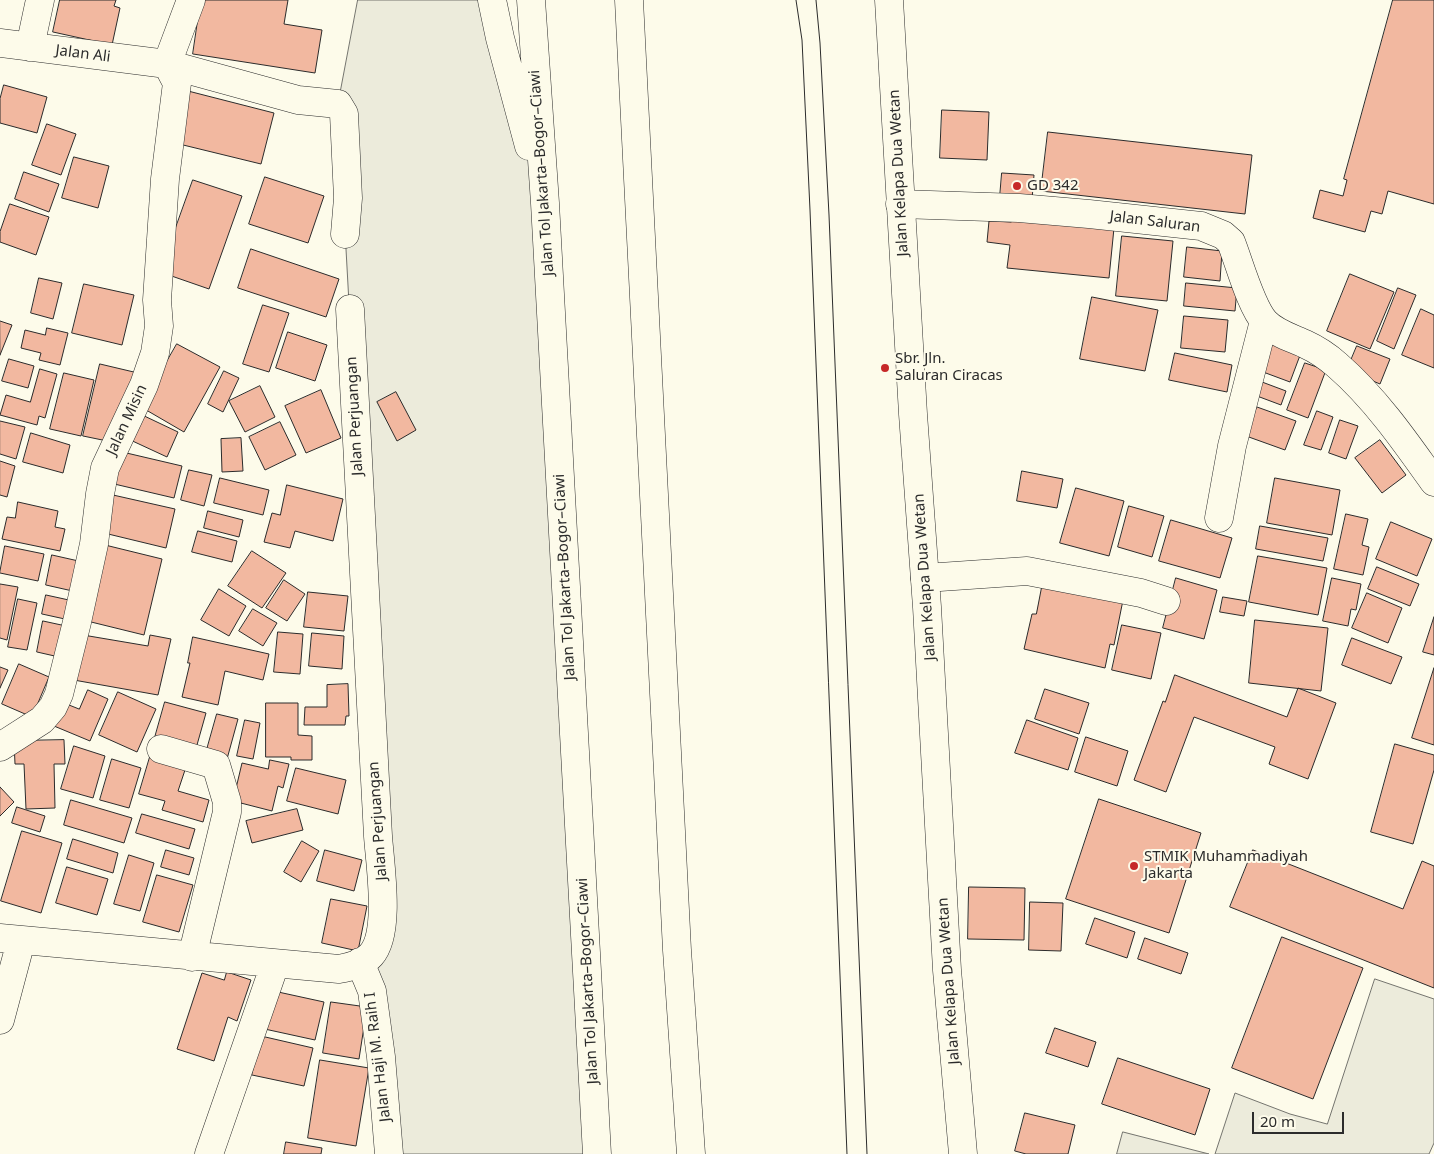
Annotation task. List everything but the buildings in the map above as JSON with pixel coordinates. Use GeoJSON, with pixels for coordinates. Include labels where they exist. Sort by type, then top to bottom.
{"type":"FeatureCollection","features":[{"type":"Feature","properties":{"kind":"main road"},"geometry":{"type":"LineString","coordinates":[[30,47],[40,0]]}},
{"type":"Feature","properties":{"kind":"main road"},"geometry":{"type":"LineString","coordinates":[[191,0],[167,64],[298,100],[338,104],[344,114],[348,198],[345,234]]}},
{"type":"Feature","properties":{"kind":"main road"},"geometry":{"type":"LineString","coordinates":[[492,0],[500,38],[545,203]]}},
{"type":"Feature","properties":{"kind":"main road","name":"Jalan Tol Jakarta–Bogor–Ciawi"},"geometry":{"type":"LineString","coordinates":[[531,0],[545,203],[597,1154]]}},
{"type":"Feature","properties":{"kind":"main road"},"geometry":{"type":"LineString","coordinates":[[629,0],[677,950],[691,1154]]}},
{"type":"Feature","properties":{"kind":"main road","name":"Jalan Kelapa Dua Wetan"},"geometry":{"type":"LineString","coordinates":[[889,0],[947,970],[963,1154]]}},
{"type":"Feature","properties":{"kind":"main road","name":"Jalan Ali"},"geometry":{"type":"LineString","coordinates":[[0,43],[167,64]]}},
{"type":"Feature","properties":{"kind":"main road","name":"Jalan Misin"},"geometry":{"type":"LineString","coordinates":[[0,747],[42,720],[59,694],[94,544],[100,494],[106,468],[144,385],[155,353],[159,326],[157,300],[165,179],[177,83],[167,64]]}},
{"type":"Feature","properties":{"kind":"main road","name":"Jalan Saluran"},"geometry":{"type":"LineString","coordinates":[[900,204],[1028,209],[1201,226],[1223,235],[1231,242],[1254,304],[1264,321],[1274,330],[1308,346],[1336,364],[1361,389],[1406,442],[1434,482]]}},
{"type":"Feature","properties":{"kind":"main road","name":"Jalan Perjuangan"},"geometry":{"type":"LineString","coordinates":[[10,939],[339,970],[370,956],[379,940],[382,927],[382,883],[350,309]]}},
{"type":"Feature","properties":{"kind":"main road"},"geometry":{"type":"LineString","coordinates":[[1219,518],[1232,446],[1264,321]]}},
{"type":"Feature","properties":{"kind":"main road"},"geometry":{"type":"LineString","coordinates":[[925,578],[1027,571],[1141,593],[1166,601]]}},
{"type":"Feature","properties":{"kind":"main road"},"geometry":{"type":"LineString","coordinates":[[161,749],[216,765],[227,802],[227,812],[192,956]]}},
{"type":"Feature","properties":{"kind":"main road"},"geometry":{"type":"LineString","coordinates":[[0,1020],[10,939]]}},
{"type":"Feature","properties":{"kind":"main road","name":"Jalan Haji M. Raih I"},"geometry":{"type":"LineString","coordinates":[[360,962],[372,991],[381,1057],[389,1154]]}},
{"type":"Feature","properties":{"kind":"main road"},"geometry":{"type":"LineString","coordinates":[[209,1154],[275,964]]}},
{"type":"Feature","properties":{"kind":"shaded area"},"geometry":{"type":"Polygon","coordinates":[[[358,0],[492,0],[545,203],[598,1154],[389,1154],[370,956],[369,666],[338,104],[358,0]]]}},
{"type":"Feature","properties":{"kind":"shaded area"},"geometry":{"type":"Polygon","coordinates":[[[1375,979],[1434,999],[1434,1143],[1429,1154],[1215,1154],[1235,1093],[1290,1114],[1327,1124],[1375,979]]]}},
{"type":"Feature","properties":{"kind":"shaded area"},"geometry":{"type":"Polygon","coordinates":[[[1123,1132],[1209,1154],[1117,1154],[1123,1132]]]}},
{"type":"Feature","properties":{"kind":"tram line"},"geometry":{"type":"LineString","coordinates":[[796,0],[802,40],[810,210],[847,1154]]}},
{"type":"Feature","properties":{"kind":"tram line"},"geometry":{"type":"LineString","coordinates":[[816,0],[829,215],[867,1154]]}},
{"type":"Feature","properties":{"kind":"place","name":"GD 342"},"geometry":{"type":"Point","coordinates":[1017,186]}},
{"type":"Feature","properties":{"kind":"place","name":"Sbr. Jln. Saluran Ciracas"},"geometry":{"type":"Point","coordinates":[885,368]}},
{"type":"Feature","properties":{"kind":"place","name":"STMIK Muhammadiyah Jakarta"},"geometry":{"type":"Point","coordinates":[1134,866]}}]}
